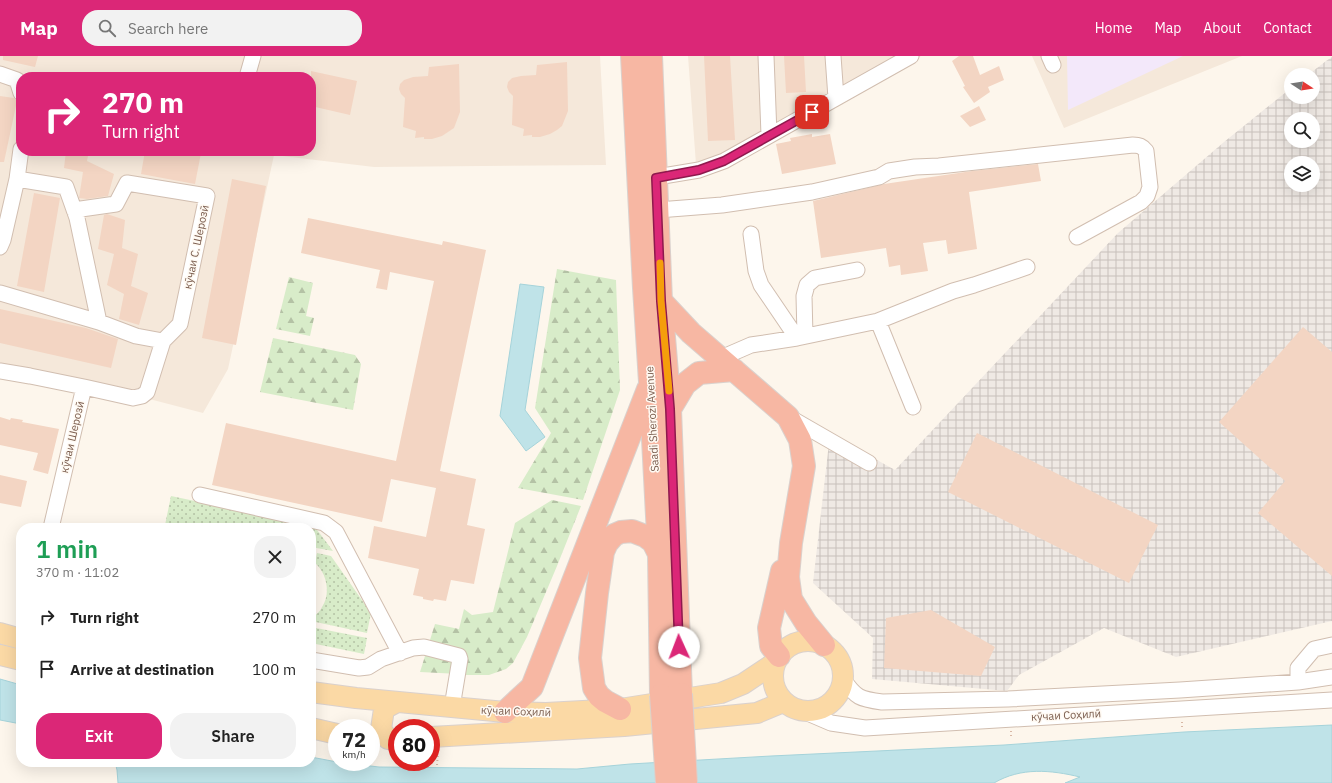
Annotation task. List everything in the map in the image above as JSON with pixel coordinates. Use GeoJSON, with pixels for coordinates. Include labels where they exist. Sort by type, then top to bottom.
{"type":"FeatureCollection","features":[{"type":"Feature","properties":{"kind":"highway","name":"Saadi Sherozi Avenue"},"geometry":{"type":"LineString","coordinates":[[632,56],[659,554],[671,695],[686,783]]}},
{"type":"Feature","properties":{"kind":"highway","name":"Saadi Sherozi Avenue"},"geometry":{"type":"LineString","coordinates":[[651,56],[661,301],[670,409],[671,695],[666,783]]}},
{"type":"Feature","properties":{"kind":"highway"},"geometry":{"type":"LineString","coordinates":[[661,301],[691,333],[788,417],[800,440],[804,466],[791,543],[788,577],[791,599],[806,623],[824,645]]}},
{"type":"Feature","properties":{"kind":"highway"},"geometry":{"type":"LineString","coordinates":[[670,409],[685,384],[699,373],[728,364]]}},
{"type":"Feature","properties":{"kind":"highway"},"geometry":{"type":"LineString","coordinates":[[505,712],[532,687],[650,382]]}},
{"type":"Feature","properties":{"kind":"highway"},"geometry":{"type":"LineString","coordinates":[[620,709],[605,702],[594,688],[590,658],[597,594],[604,552],[607,543],[614,535],[621,532],[632,531],[645,536],[653,542],[659,554]]}},
{"type":"Feature","properties":{"kind":"highway"},"geometry":{"type":"LineString","coordinates":[[777,659],[771,646],[769,628],[791,543]]}},
{"type":"Feature","properties":{"kind":"main road"},"geometry":{"type":"LineString","coordinates":[[0,633],[16,638]]}},
{"type":"Feature","properties":{"kind":"main road"},"geometry":{"type":"LineString","coordinates":[[815,641],[824,645],[835,653],[842,666],[843,679],[837,697],[822,709],[803,711],[783,702],[773,683],[773,672],[777,659],[786,648],[795,643],[815,641]]}},
{"type":"Feature","properties":{"kind":"main road"},"geometry":{"type":"LineString","coordinates":[[0,655],[16,659]]}},
{"type":"Feature","properties":{"kind":"main road","name":"кӯчаи Соҳилӣ"},"geometry":{"type":"LineString","coordinates":[[316,693],[505,712],[546,713],[620,709],[720,693],[743,684],[777,659]]}},
{"type":"Feature","properties":{"kind":"main road"},"geometry":{"type":"LineString","coordinates":[[386,738],[381,729],[384,709],[397,702]]}},
{"type":"Feature","properties":{"kind":"main road","name":"кӯчаи Соҳилӣ"},"geometry":{"type":"LineString","coordinates":[[440,736],[624,726],[757,712],[783,702]]}},
{"type":"Feature","properties":{"kind":"main road"},"geometry":{"type":"LineString","coordinates":[[316,729],[328,732]]}},
{"type":"Feature","properties":{"kind":"street"},"geometry":{"type":"LineString","coordinates":[[248,72],[253,56]]}},
{"type":"Feature","properties":{"kind":"street"},"geometry":{"type":"LineString","coordinates":[[766,56],[769,135]]}},
{"type":"Feature","properties":{"kind":"street"},"geometry":{"type":"LineString","coordinates":[[833,56],[836,98]]}},
{"type":"Feature","properties":{"kind":"street"},"geometry":{"type":"LineString","coordinates":[[656,178],[699,170],[724,161],[910,56]]}},
{"type":"Feature","properties":{"kind":"street"},"geometry":{"type":"LineString","coordinates":[[0,74],[16,80]]}},
{"type":"Feature","properties":{"kind":"street"},"geometry":{"type":"LineString","coordinates":[[658,210],[722,205],[812,192],[879,177],[889,172],[915,167],[939,166],[1133,145],[1142,147],[1146,151],[1150,187],[1147,196],[1141,202],[1077,237]]}},
{"type":"Feature","properties":{"kind":"street"},"geometry":{"type":"LineString","coordinates":[[0,247],[3,240],[17,179],[20,156]]}},
{"type":"Feature","properties":{"kind":"street"},"geometry":{"type":"LineString","coordinates":[[17,179],[66,187],[78,218],[99,322]]}},
{"type":"Feature","properties":{"kind":"street","name":"кӯчаи С. Шерозӣ"},"geometry":{"type":"LineString","coordinates":[[74,210],[116,204],[127,183],[207,196],[180,324],[163,341]]}},
{"type":"Feature","properties":{"kind":"street"},"geometry":{"type":"LineString","coordinates":[[751,234],[756,271],[761,285],[801,337]]}},
{"type":"Feature","properties":{"kind":"street"},"geometry":{"type":"LineString","coordinates":[[728,364],[751,345],[801,337],[878,321],[952,291],[1027,267]]}},
{"type":"Feature","properties":{"kind":"street"},"geometry":{"type":"LineString","coordinates":[[801,337],[804,296],[808,284],[815,278],[857,270]]}},
{"type":"Feature","properties":{"kind":"street"},"geometry":{"type":"LineString","coordinates":[[0,293],[99,322],[136,336],[163,341]]}},
{"type":"Feature","properties":{"kind":"street"},"geometry":{"type":"LineString","coordinates":[[878,321],[913,407]]}},
{"type":"Feature","properties":{"kind":"street","name":"кӯчаи Шерозӣ"},"geometry":{"type":"LineString","coordinates":[[52,523],[84,387],[134,398],[142,396],[147,392],[163,341]]}},
{"type":"Feature","properties":{"kind":"street"},"geometry":{"type":"LineString","coordinates":[[0,371],[84,387]]}},
{"type":"Feature","properties":{"kind":"street"},"geometry":{"type":"LineString","coordinates":[[788,417],[869,463]]}},
{"type":"Feature","properties":{"kind":"street"},"geometry":{"type":"LineString","coordinates":[[200,495],[324,523],[330,526],[336,532],[400,653]]}},
{"type":"Feature","properties":{"kind":"street"},"geometry":{"type":"LineString","coordinates":[[1298,682],[1298,668],[1314,649],[1332,645]]}},
{"type":"Feature","properties":{"kind":"street"},"geometry":{"type":"LineString","coordinates":[[316,661],[358,668],[368,667],[381,659],[413,648],[424,647],[459,656],[460,659],[452,707]]}},
{"type":"Feature","properties":{"kind":"street","name":"кӯчаи Соҳилӣ"},"geometry":{"type":"LineString","coordinates":[[843,679],[852,693],[864,699],[882,702],[1008,699],[1298,682],[1332,677]]}},
{"type":"Feature","properties":{"kind":"street","name":"кӯчаи Соҳилӣ"},"geometry":{"type":"LineString","coordinates":[[803,711],[832,723],[865,728],[1332,700]]}},
{"type":"Feature","properties":{"kind":"shaded area"},"geometry":{"type":"Polygon","coordinates":[[[0,56],[600,56],[606,165],[374,167],[282,156],[316,156],[316,72],[16,72],[16,156],[274,156],[228,369],[203,413],[65,377],[0,363],[0,56]]]}},
{"type":"Feature","properties":{"kind":"shaded area"},"geometry":{"type":"Polygon","coordinates":[[[688,56],[921,56],[697,178],[688,56]]]}},
{"type":"Feature","properties":{"kind":"shaded area"},"geometry":{"type":"Polygon","coordinates":[[[1032,56],[1242,56],[1064,128],[1032,56]]]}},
{"type":"Feature","properties":{"kind":"shaded area"},"geometry":{"type":"Polygon","coordinates":[[[1067,56],[1183,56],[1068,110],[1067,56]]]}},
{"type":"Feature","properties":{"kind":"shaded area"},"geometry":{"type":"Polygon","coordinates":[[[1332,57],[1332,621],[1176,657],[1104,628],[1019,675],[1007,691],[872,679],[873,638],[813,583],[830,434],[895,470],[1118,233],[1224,142],[1284,94],[1284,104],[1320,104],[1320,68],[1317,68],[1332,57]]]}},
{"type":"Feature","properties":{"kind":"green space"},"geometry":{"type":"Polygon","coordinates":[[[557,269],[616,280],[620,390],[583,500],[518,488],[551,433],[535,408],[557,269]]]}},
{"type":"Feature","properties":{"kind":"green space"},"geometry":{"type":"Polygon","coordinates":[[[289,277],[313,283],[306,316],[314,318],[310,336],[276,329],[289,277]]]}},
{"type":"Feature","properties":{"kind":"green space"},"geometry":{"type":"Polygon","coordinates":[[[273,338],[355,355],[361,364],[353,410],[260,392],[273,338]]]}},
{"type":"Feature","properties":{"kind":"green space"},"geometry":{"type":"Polygon","coordinates":[[[171,496],[300,523],[165,523],[171,496]]]}},
{"type":"Feature","properties":{"kind":"green space"},"geometry":{"type":"Polygon","coordinates":[[[552,500],[581,506],[527,637],[513,663],[506,669],[489,675],[420,672],[435,624],[459,629],[464,609],[472,615],[493,612],[515,523],[552,500]]]}},
{"type":"Feature","properties":{"kind":"green space"},"geometry":{"type":"Polygon","coordinates":[[[316,529],[333,551],[316,548],[316,529]]]}},
{"type":"Feature","properties":{"kind":"green space"},"geometry":{"type":"Polygon","coordinates":[[[317,553],[331,556],[371,613],[367,633],[316,622],[316,615],[325,602],[327,590],[325,578],[316,564],[317,553]]]}},
{"type":"Feature","properties":{"kind":"green space"},"geometry":{"type":"Polygon","coordinates":[[[316,628],[367,638],[364,654],[316,644],[316,628]]]}},
{"type":"Feature","properties":{"kind":"water"},"geometry":{"type":"Polygon","coordinates":[[[520,284],[544,287],[525,410],[545,437],[526,451],[500,416],[520,284]]]}},
{"type":"Feature","properties":{"kind":"water"},"geometry":{"type":"Polygon","coordinates":[[[0,679],[16,684],[16,723],[0,720],[0,679]]]}},
{"type":"Feature","properties":{"kind":"water"},"geometry":{"type":"Polygon","coordinates":[[[1332,725],[1332,783],[1065,783],[1080,777],[1036,771],[1015,774],[994,783],[118,783],[116,767],[316,767],[316,758],[328,760],[328,771],[380,771],[380,767],[388,767],[388,771],[440,771],[440,768],[577,769],[630,764],[771,756],[1004,745],[1184,732],[1332,725]]]}},
{"type":"Feature","properties":{"kind":"building"},"geometry":{"type":"Polygon","coordinates":[[[3,56],[38,56],[35,67],[3,60],[3,56]]]}},
{"type":"Feature","properties":{"kind":"building"},"geometry":{"type":"Polygon","coordinates":[[[704,56],[730,56],[735,140],[708,141],[704,56]]]}},
{"type":"Feature","properties":{"kind":"building"},"geometry":{"type":"Polygon","coordinates":[[[784,56],[804,56],[806,92],[786,93],[784,56]]]}},
{"type":"Feature","properties":{"kind":"building"},"geometry":{"type":"Polygon","coordinates":[[[959,56],[973,56],[980,75],[999,66],[1004,80],[988,87],[990,92],[974,103],[963,87],[965,86],[952,61],[959,56]]]}},
{"type":"Feature","properties":{"kind":"building"},"geometry":{"type":"Polygon","coordinates":[[[567,62],[568,111],[562,126],[550,134],[540,137],[532,137],[532,135],[523,136],[524,129],[512,125],[513,96],[507,87],[508,82],[512,78],[536,75],[537,65],[567,62]]]}},
{"type":"Feature","properties":{"kind":"building"},"geometry":{"type":"Polygon","coordinates":[[[459,64],[460,112],[454,128],[442,136],[432,139],[424,139],[424,137],[415,138],[416,131],[403,127],[405,98],[399,89],[400,84],[404,80],[413,77],[428,76],[429,67],[459,64]]]}},
{"type":"Feature","properties":{"kind":"building"},"geometry":{"type":"Polygon","coordinates":[[[316,72],[357,81],[350,115],[316,107],[316,72]]]}},
{"type":"Feature","properties":{"kind":"building"},"geometry":{"type":"Polygon","coordinates":[[[0,96],[14,98],[16,100],[16,106],[4,162],[0,162],[0,96]]]}},
{"type":"Feature","properties":{"kind":"building"},"geometry":{"type":"Polygon","coordinates":[[[979,106],[986,120],[970,127],[960,116],[979,106]]]}},
{"type":"Feature","properties":{"kind":"building"},"geometry":{"type":"Polygon","coordinates":[[[812,134],[812,137],[830,134],[836,164],[782,174],[776,144],[791,141],[790,138],[812,134]]]}},
{"type":"Feature","properties":{"kind":"building"},"geometry":{"type":"Polygon","coordinates":[[[65,156],[88,156],[87,161],[114,174],[108,196],[87,199],[79,198],[83,172],[64,168],[65,156]]]}},
{"type":"Feature","properties":{"kind":"building"},"geometry":{"type":"Polygon","coordinates":[[[144,156],[200,156],[195,184],[141,174],[144,156]]]}},
{"type":"Feature","properties":{"kind":"building"},"geometry":{"type":"Polygon","coordinates":[[[1038,164],[1041,181],[969,192],[977,249],[948,254],[946,240],[923,243],[928,271],[901,275],[900,265],[889,267],[886,248],[821,258],[813,201],[884,184],[972,171],[1038,164]]]}},
{"type":"Feature","properties":{"kind":"building"},"geometry":{"type":"Polygon","coordinates":[[[232,179],[266,186],[236,345],[202,338],[232,179]]]}},
{"type":"Feature","properties":{"kind":"building"},"geometry":{"type":"Polygon","coordinates":[[[34,193],[60,198],[44,292],[17,286],[34,193]]]}},
{"type":"Feature","properties":{"kind":"building"},"geometry":{"type":"Polygon","coordinates":[[[107,214],[125,220],[122,248],[138,254],[131,286],[148,293],[139,325],[119,319],[124,294],[107,285],[114,254],[98,249],[104,215],[107,214]]]}},
{"type":"Feature","properties":{"kind":"building"},"geometry":{"type":"Polygon","coordinates":[[[308,218],[442,245],[443,241],[486,250],[440,471],[476,479],[467,525],[485,529],[474,584],[451,580],[446,601],[434,599],[433,601],[413,595],[419,569],[368,558],[374,526],[426,537],[436,488],[391,479],[382,522],[212,485],[226,423],[396,461],[434,281],[390,272],[387,290],[376,288],[380,270],[301,253],[308,218]]]}},
{"type":"Feature","properties":{"kind":"building"},"geometry":{"type":"Polygon","coordinates":[[[0,309],[86,328],[118,339],[111,368],[0,343],[0,309]]]}},
{"type":"Feature","properties":{"kind":"building"},"geometry":{"type":"Polygon","coordinates":[[[1303,327],[1332,352],[1332,576],[1258,513],[1285,481],[1219,422],[1303,327]]]}},
{"type":"Feature","properties":{"kind":"building"},"geometry":{"type":"Polygon","coordinates":[[[0,417],[10,420],[11,418],[23,420],[22,422],[59,429],[48,474],[33,470],[38,453],[0,445],[0,417]]]}},
{"type":"Feature","properties":{"kind":"building"},"geometry":{"type":"Polygon","coordinates":[[[977,433],[1158,525],[1129,583],[948,492],[977,433]]]}},
{"type":"Feature","properties":{"kind":"building"},"geometry":{"type":"Polygon","coordinates":[[[0,475],[27,481],[21,507],[0,503],[0,475]]]}},
{"type":"Feature","properties":{"kind":"building"},"geometry":{"type":"Polygon","coordinates":[[[931,610],[995,647],[981,676],[884,668],[886,618],[931,610]]]}},
{"type":"Feature","properties":{"kind":"slow traffic"},"geometry":{"type":"LineString","coordinates":[[660,263],[661,301],[669,391]]}},
{"type":"Feature","properties":{"kind":"route"},"geometry":{"type":"LineString","coordinates":[[679,647],[670,409],[661,301],[656,178],[699,170],[724,161],[812,112]]}}]}
